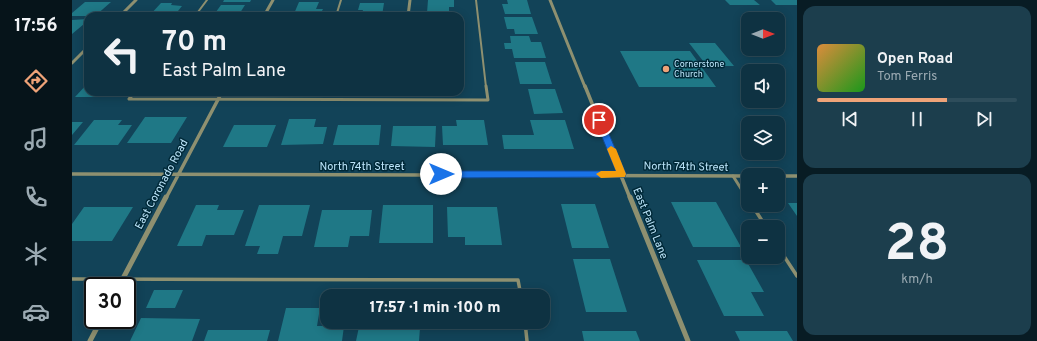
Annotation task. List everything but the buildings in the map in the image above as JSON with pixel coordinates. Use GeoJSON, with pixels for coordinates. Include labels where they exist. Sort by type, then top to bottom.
{"type":"FeatureCollection","features":[{"type":"Feature","properties":{"kind":"street"},"geometry":{"type":"LineString","coordinates":[[124,12],[136,0]]}},
{"type":"Feature","properties":{"kind":"street"},"geometry":{"type":"LineString","coordinates":[[266,12],[273,0]]}},
{"type":"Feature","properties":{"kind":"street"},"geometry":{"type":"LineString","coordinates":[[408,12],[410,0]]}},
{"type":"Feature","properties":{"kind":"street","name":"East Palm Lane"},"geometry":{"type":"LineString","coordinates":[[550,0],[622,174],[688,341]]}},
{"type":"Feature","properties":{"kind":"street"},"geometry":{"type":"LineString","coordinates":[[72,63],[84,51]]}},
{"type":"Feature","properties":{"kind":"street","name":"East Coronado Road"},"geometry":{"type":"LineString","coordinates":[[124,277],[220,96]]}},
{"type":"Feature","properties":{"kind":"street","name":"North 74th Street"},"geometry":{"type":"LineString","coordinates":[[72,174],[622,174],[741,176]]}},
{"type":"Feature","properties":{"kind":"street"},"geometry":{"type":"LineString","coordinates":[[785,176],[797,176]]}},
{"type":"Feature","properties":{"kind":"street"},"geometry":{"type":"LineString","coordinates":[[90,341],[96,329]]}},
{"type":"Feature","properties":{"kind":"lane"},"geometry":{"type":"LineString","coordinates":[[198,12],[208,0]]}},
{"type":"Feature","properties":{"kind":"lane"},"geometry":{"type":"LineString","coordinates":[[337,12],[341,0]]}},
{"type":"Feature","properties":{"kind":"lane"},"geometry":{"type":"LineString","coordinates":[[132,96],[129,99],[488,100],[476,0]]}},
{"type":"Feature","properties":{"kind":"lane"},"geometry":{"type":"LineString","coordinates":[[733,176],[741,188]]}},
{"type":"Feature","properties":{"kind":"lane"},"geometry":{"type":"LineString","coordinates":[[785,257],[797,276]]}},
{"type":"Feature","properties":{"kind":"lane"},"geometry":{"type":"LineString","coordinates":[[72,279],[84,279]]}},
{"type":"Feature","properties":{"kind":"lane"},"geometry":{"type":"LineString","coordinates":[[136,279],[518,280],[520,289]]}},
{"type":"Feature","properties":{"kind":"lane"},"geometry":{"type":"LineString","coordinates":[[526,329],[528,341]]}},
{"type":"Feature","properties":{"kind":"slow traffic"},"geometry":{"type":"LineString","coordinates":[[601,174],[622,174],[611,149]]}},
{"type":"Feature","properties":{"kind":"place","name":"Cornerstone Church"},"geometry":{"type":"Point","coordinates":[666,69]}},
{"type":"Feature","properties":{"kind":"route"},"geometry":{"type":"LineString","coordinates":[[441,174],[622,174],[599,120]]}}]}
